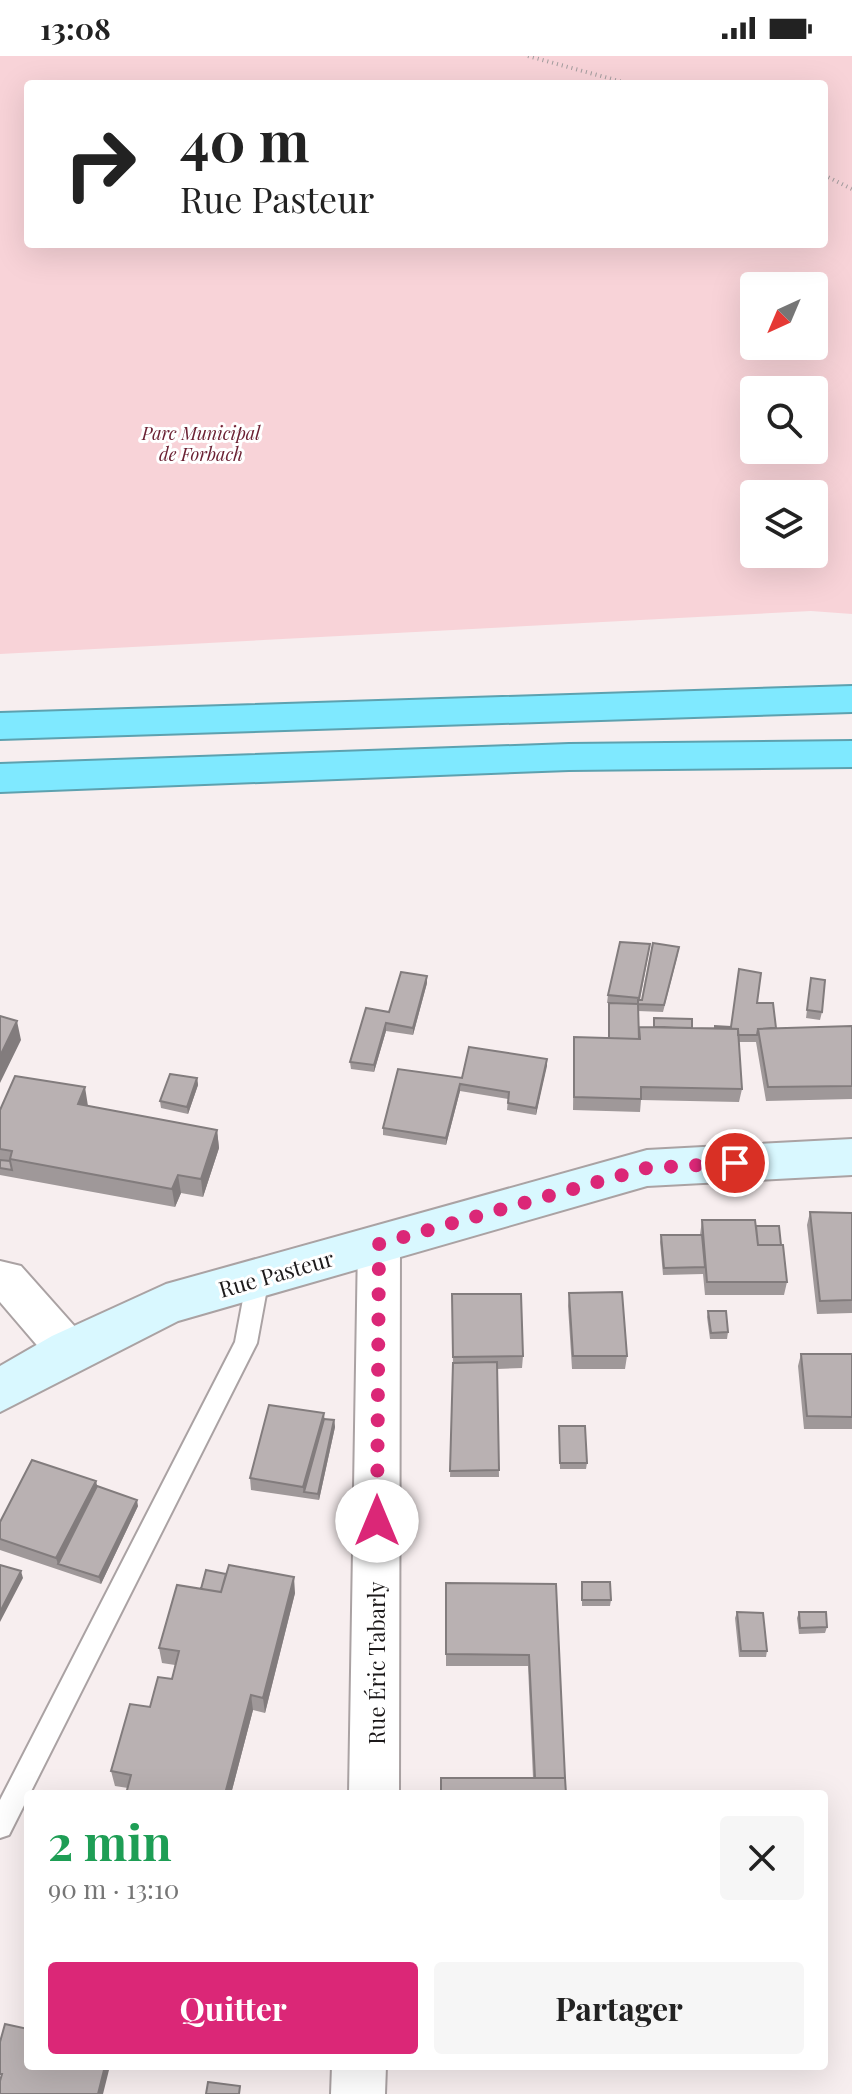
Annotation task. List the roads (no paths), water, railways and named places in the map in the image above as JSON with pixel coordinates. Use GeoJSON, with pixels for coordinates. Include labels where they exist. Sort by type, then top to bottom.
{"type":"FeatureCollection","features":[{"type":"Feature","properties":{"kind":"highway"},"geometry":{"type":"LineString","coordinates":[[0,726],[852,699]]}},
{"type":"Feature","properties":{"kind":"highway"},"geometry":{"type":"LineString","coordinates":[[0,778],[569,757],[852,754]]}},
{"type":"Feature","properties":{"kind":"main road","name":"Rue Pasteur"},"geometry":{"type":"LineString","coordinates":[[0,1391],[69,1351],[166,1304],[647,1168],[852,1157]]}},
{"type":"Feature","properties":{"kind":"street","name":"Rue Éric Tabarly"},"geometry":{"type":"LineString","coordinates":[[374,1790],[379,1244]]}},
{"type":"Feature","properties":{"kind":"street"},"geometry":{"type":"LineString","coordinates":[[0,1279],[6,1279],[69,1351]]}},
{"type":"Feature","properties":{"kind":"street"},"geometry":{"type":"LineString","coordinates":[[358,2094],[359,2070]]}},
{"type":"Feature","properties":{"kind":"lane"},"geometry":{"type":"LineString","coordinates":[[0,1826],[246,1343],[258,1278]]}},
{"type":"Feature","properties":{"kind":"park label","name":"Parc Municipal de Forbach"},"geometry":{"type":"Point","coordinates":[201,443]}}]}
